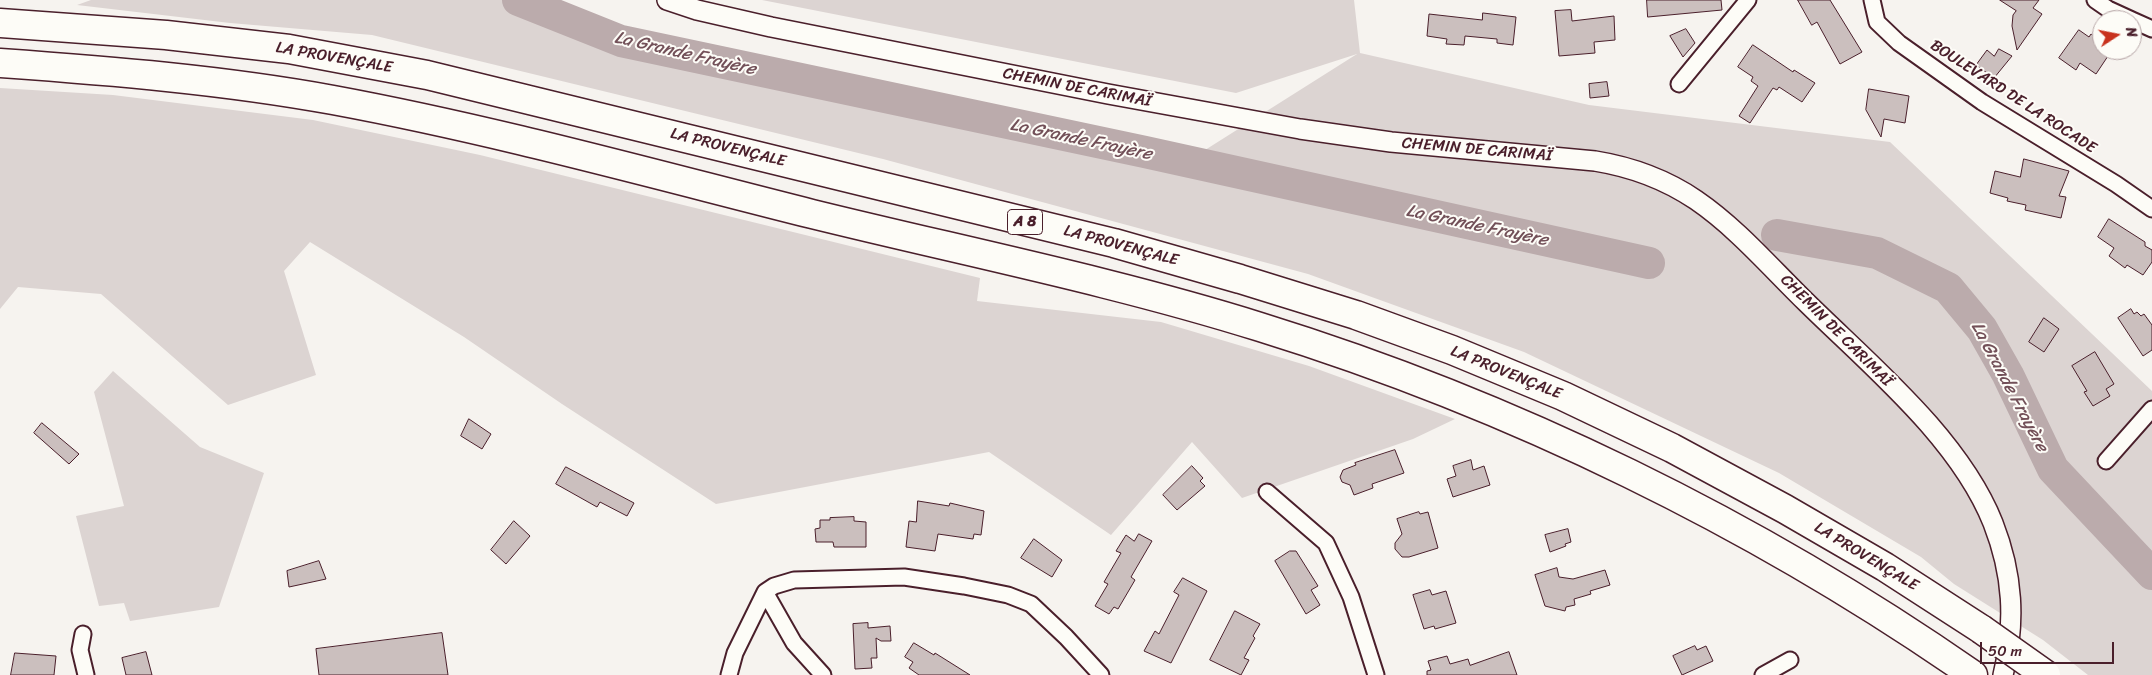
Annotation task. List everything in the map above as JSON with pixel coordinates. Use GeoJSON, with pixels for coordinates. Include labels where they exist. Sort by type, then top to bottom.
{"type":"FeatureCollection","features":[{"type":"Feature","properties":{"kind":"highway","name":"LA PROVENÇALE"},"geometry":{"type":"LineString","coordinates":[[0,23],[166,35],[289,49],[428,75],[1114,243],[1240,279],[1356,316],[1452,350],[1580,404],[1672,448],[1785,509],[1885,567],[1981,629],[2046,675]]}},
{"type":"Feature","properties":{"kind":"highway"},"geometry":{"type":"LineString","coordinates":[[0,63],[139,74],[221,83],[328,100],[416,117],[566,151],[817,215],[1048,269],[1259,327],[1350,357],[1452,396],[1578,449],[1683,500],[1807,569],[1965,670]]}},
{"type":"Feature","properties":{"kind":"street","name":"CHEMIN DE CARIMAÏ"},"geometry":{"type":"LineString","coordinates":[[667,0],[697,10],[771,28],[1290,128],[1391,142],[1595,161],[1626,166],[1657,178],[1697,201],[1735,233],[1873,368],[1949,447],[1972,481],[1992,522],[2008,573],[2012,602],[2003,675]]}},
{"type":"Feature","properties":{"kind":"street"},"geometry":{"type":"LineString","coordinates":[[1679,84],[1748,0]]}},
{"type":"Feature","properties":{"kind":"street","name":"BOULEVARD DE LA ROCADE"},"geometry":{"type":"LineString","coordinates":[[1872,0],[1877,22],[1899,43],[1982,102],[2109,180],[2152,209]]}},
{"type":"Feature","properties":{"kind":"street"},"geometry":{"type":"LineString","coordinates":[[2095,0],[2108,10]]}},
{"type":"Feature","properties":{"kind":"street"},"geometry":{"type":"LineString","coordinates":[[2106,461],[2152,409]]}},
{"type":"Feature","properties":{"kind":"street"},"geometry":{"type":"LineString","coordinates":[[1266,492],[1326,542],[1351,596],[1376,675]]}},
{"type":"Feature","properties":{"kind":"street"},"geometry":{"type":"LineString","coordinates":[[729,675],[735,653],[765,592],[774,586],[794,580],[904,577],[1008,595],[1031,604],[1102,675]]}},
{"type":"Feature","properties":{"kind":"street"},"geometry":{"type":"LineString","coordinates":[[765,592],[794,643],[823,675]]}},
{"type":"Feature","properties":{"kind":"street"},"geometry":{"type":"LineString","coordinates":[[83,634],[80,650],[86,675]]}},
{"type":"Feature","properties":{"kind":"street"},"geometry":{"type":"LineString","coordinates":[[1763,675],[1790,660]]}},
{"type":"Feature","properties":{"kind":"shaded area"},"geometry":{"type":"Polygon","coordinates":[[[91,0],[502,0],[656,60],[1175,169],[1357,54],[1236,93],[762,0],[1354,0],[1360,53],[1589,105],[1890,142],[2152,391],[2152,675],[2088,675],[2043,640],[1954,584],[1921,557],[1779,473],[1524,352],[1308,274],[883,159],[372,35],[230,23],[77,5],[91,0]]]}},
{"type":"Feature","properties":{"kind":"shaded area"},"geometry":{"type":"Polygon","coordinates":[[[0,88],[113,95],[313,120],[480,155],[980,278],[977,301],[1161,322],[1309,366],[1455,419],[1413,439],[1242,498],[1192,442],[1111,535],[989,452],[716,504],[562,404],[464,337],[310,242],[284,271],[316,375],[228,405],[101,294],[18,287],[0,309],[0,88]]]}},
{"type":"Feature","properties":{"kind":"shaded area"},"geometry":{"type":"Polygon","coordinates":[[[113,371],[200,447],[264,473],[219,607],[130,621],[124,603],[99,606],[76,516],[124,506],[94,392],[113,371]]]}},
{"type":"Feature","properties":{"kind":"building"},"geometry":{"type":"Polygon","coordinates":[[[1647,0],[1721,0],[1722,10],[1648,17],[1647,0]]]}},
{"type":"Feature","properties":{"kind":"building"},"geometry":{"type":"Polygon","coordinates":[[[1798,0],[1830,0],[1862,52],[1840,64],[1817,22],[1812,25],[1798,0]]]}},
{"type":"Feature","properties":{"kind":"building"},"geometry":{"type":"Polygon","coordinates":[[[2000,0],[2039,0],[2033,8],[2042,14],[2017,50],[2012,26],[2013,15],[2016,11],[2000,0]]]}},
{"type":"Feature","properties":{"kind":"building"},"geometry":{"type":"Polygon","coordinates":[[[1571,10],[1572,21],[1614,16],[1615,40],[1594,42],[1595,53],[1559,56],[1555,11],[1571,10]]]}},
{"type":"Feature","properties":{"kind":"building"},"geometry":{"type":"Polygon","coordinates":[[[1483,13],[1516,17],[1513,45],[1497,43],[1497,39],[1465,36],[1464,45],[1446,44],[1447,39],[1427,36],[1429,14],[1482,20],[1483,13]]]}},
{"type":"Feature","properties":{"kind":"building"},"geometry":{"type":"Polygon","coordinates":[[[1686,29],[1695,43],[1683,57],[1670,36],[1686,29]]]}},
{"type":"Feature","properties":{"kind":"building"},"geometry":{"type":"Polygon","coordinates":[[[2079,30],[2089,37],[2092,35],[2092,60],[2105,60],[2096,74],[2080,63],[2076,70],[2059,58],[2079,30]]]}},
{"type":"Feature","properties":{"kind":"building"},"geometry":{"type":"Polygon","coordinates":[[[1753,45],[1793,72],[1794,70],[1815,83],[1802,102],[1779,87],[1777,90],[1773,88],[1750,123],[1739,116],[1758,86],[1751,81],[1753,77],[1738,67],[1753,45]]]}},
{"type":"Feature","properties":{"kind":"building"},"geometry":{"type":"Polygon","coordinates":[[[1999,49],[2012,56],[1994,78],[1976,65],[1987,50],[1994,56],[1999,49]]]}},
{"type":"Feature","properties":{"kind":"building"},"geometry":{"type":"Polygon","coordinates":[[[1607,82],[1609,96],[1590,98],[1589,84],[1607,82]]]}},
{"type":"Feature","properties":{"kind":"building"},"geometry":{"type":"Polygon","coordinates":[[[1869,89],[1909,96],[1905,123],[1884,119],[1881,137],[1866,110],[1869,89]]]}},
{"type":"Feature","properties":{"kind":"building"},"geometry":{"type":"Polygon","coordinates":[[[2024,159],[2069,171],[2059,196],[2066,197],[2061,218],[2025,210],[2026,205],[2007,201],[2008,198],[1990,193],[1995,171],[2020,177],[2024,159]]]}},
{"type":"Feature","properties":{"kind":"building"},"geometry":{"type":"Polygon","coordinates":[[[2109,219],[2145,242],[2145,246],[2152,250],[2152,262],[2143,275],[2127,265],[2125,268],[2109,256],[2114,248],[2098,237],[2109,219]]]}},
{"type":"Feature","properties":{"kind":"building"},"geometry":{"type":"Polygon","coordinates":[[[2131,309],[2134,314],[2137,312],[2141,316],[2144,314],[2152,325],[2152,350],[2143,356],[2118,318],[2131,309]]]}},
{"type":"Feature","properties":{"kind":"building"},"geometry":{"type":"Polygon","coordinates":[[[2044,318],[2059,329],[2044,352],[2029,342],[2044,318]]]}},
{"type":"Feature","properties":{"kind":"building"},"geometry":{"type":"Polygon","coordinates":[[[2095,352],[2114,384],[2106,389],[2110,396],[2093,406],[2084,392],[2087,391],[2072,366],[2095,352]]]}},
{"type":"Feature","properties":{"kind":"building"},"geometry":{"type":"Polygon","coordinates":[[[469,419],[491,434],[482,449],[461,436],[469,419]]]}},
{"type":"Feature","properties":{"kind":"building"},"geometry":{"type":"Polygon","coordinates":[[[42,423],[79,454],[69,464],[34,433],[42,423]]]}},
{"type":"Feature","properties":{"kind":"building"},"geometry":{"type":"Polygon","coordinates":[[[1395,450],[1404,473],[1372,484],[1373,488],[1354,495],[1350,485],[1342,482],[1340,477],[1343,470],[1356,465],[1355,463],[1395,450]]]}},
{"type":"Feature","properties":{"kind":"building"},"geometry":{"type":"Polygon","coordinates":[[[1471,460],[1473,470],[1484,466],[1490,485],[1453,497],[1447,479],[1456,476],[1453,466],[1471,460]]]}},
{"type":"Feature","properties":{"kind":"building"},"geometry":{"type":"Polygon","coordinates":[[[1192,466],[1203,478],[1200,481],[1205,486],[1177,510],[1163,495],[1192,466]]]}},
{"type":"Feature","properties":{"kind":"building"},"geometry":{"type":"Polygon","coordinates":[[[566,467],[634,503],[627,516],[600,502],[597,507],[556,484],[566,467]]]}},
{"type":"Feature","properties":{"kind":"building"},"geometry":{"type":"Polygon","coordinates":[[[918,501],[949,506],[950,503],[984,511],[981,535],[974,534],[973,539],[938,534],[935,551],[906,547],[909,521],[916,522],[918,501]]]}},
{"type":"Feature","properties":{"kind":"building"},"geometry":{"type":"Polygon","coordinates":[[[1419,512],[1420,514],[1428,512],[1438,548],[1409,557],[1402,557],[1395,549],[1395,543],[1402,534],[1397,519],[1419,512]]]}},
{"type":"Feature","properties":{"kind":"building"},"geometry":{"type":"Polygon","coordinates":[[[854,517],[854,521],[866,522],[866,547],[834,547],[833,542],[816,542],[815,529],[820,528],[820,520],[854,517]]]}},
{"type":"Feature","properties":{"kind":"building"},"geometry":{"type":"Polygon","coordinates":[[[514,521],[530,536],[506,564],[491,550],[514,521]]]}},
{"type":"Feature","properties":{"kind":"building"},"geometry":{"type":"Polygon","coordinates":[[[1568,529],[1571,542],[1550,552],[1545,535],[1568,529]]]}},
{"type":"Feature","properties":{"kind":"building"},"geometry":{"type":"Polygon","coordinates":[[[1139,534],[1152,541],[1131,577],[1135,580],[1118,609],[1114,607],[1109,614],[1095,606],[1108,584],[1104,582],[1121,553],[1116,551],[1126,535],[1134,541],[1139,534]]]}},
{"type":"Feature","properties":{"kind":"building"},"geometry":{"type":"Polygon","coordinates":[[[1034,539],[1062,560],[1052,577],[1021,558],[1034,539]]]}},
{"type":"Feature","properties":{"kind":"building"},"geometry":{"type":"Polygon","coordinates":[[[1290,551],[1296,551],[1318,586],[1311,590],[1320,605],[1306,614],[1275,561],[1290,551]]]}},
{"type":"Feature","properties":{"kind":"building"},"geometry":{"type":"Polygon","coordinates":[[[319,561],[326,579],[289,587],[287,571],[319,561]]]}},
{"type":"Feature","properties":{"kind":"building"},"geometry":{"type":"Polygon","coordinates":[[[1557,568],[1559,577],[1573,579],[1605,570],[1610,585],[1590,591],[1591,594],[1574,599],[1575,605],[1566,607],[1565,611],[1545,606],[1535,575],[1557,568]]]}},
{"type":"Feature","properties":{"kind":"building"},"geometry":{"type":"Polygon","coordinates":[[[1183,578],[1207,591],[1171,663],[1144,651],[1155,631],[1159,634],[1179,595],[1174,592],[1183,578]]]}},
{"type":"Feature","properties":{"kind":"building"},"geometry":{"type":"Polygon","coordinates":[[[1430,590],[1432,595],[1446,591],[1456,623],[1435,629],[1434,626],[1424,629],[1413,595],[1430,590]]]}},
{"type":"Feature","properties":{"kind":"building"},"geometry":{"type":"Polygon","coordinates":[[[1235,611],[1260,624],[1244,658],[1249,660],[1241,675],[1210,660],[1235,611]]]}},
{"type":"Feature","properties":{"kind":"building"},"geometry":{"type":"Polygon","coordinates":[[[868,623],[868,628],[890,626],[891,641],[881,641],[876,638],[877,658],[871,658],[872,668],[855,669],[853,624],[868,623]]]}},
{"type":"Feature","properties":{"kind":"building"},"geometry":{"type":"Polygon","coordinates":[[[442,633],[448,675],[319,675],[316,649],[442,633]]]}},
{"type":"Feature","properties":{"kind":"building"},"geometry":{"type":"Polygon","coordinates":[[[914,643],[934,655],[935,653],[970,675],[919,675],[909,668],[913,662],[905,657],[914,643]]]}},
{"type":"Feature","properties":{"kind":"building"},"geometry":{"type":"Polygon","coordinates":[[[1695,646],[1697,650],[1706,646],[1713,661],[1682,675],[1673,656],[1695,646]]]}},
{"type":"Feature","properties":{"kind":"building"},"geometry":{"type":"Polygon","coordinates":[[[146,652],[152,675],[126,675],[122,658],[146,652]]]}},
{"type":"Feature","properties":{"kind":"building"},"geometry":{"type":"Polygon","coordinates":[[[1509,652],[1517,675],[1427,675],[1427,671],[1431,670],[1428,661],[1447,656],[1450,664],[1468,659],[1470,665],[1509,652]]]}},
{"type":"Feature","properties":{"kind":"building"},"geometry":{"type":"Polygon","coordinates":[[[15,653],[56,656],[54,675],[11,675],[15,653]]]}},
{"type":"Feature","properties":{"kind":"waterway","name":"La Grande Frayère"},"geometry":{"type":"LineString","coordinates":[[518,0],[621,41],[1145,152],[1649,263]]}},
{"type":"Feature","properties":{"kind":"waterway","name":"La Grande Frayère"},"geometry":{"type":"LineString","coordinates":[[1777,235],[1877,253],[1948,288],[1982,329],[2008,375],[2053,469],[2152,574]]}}]}
